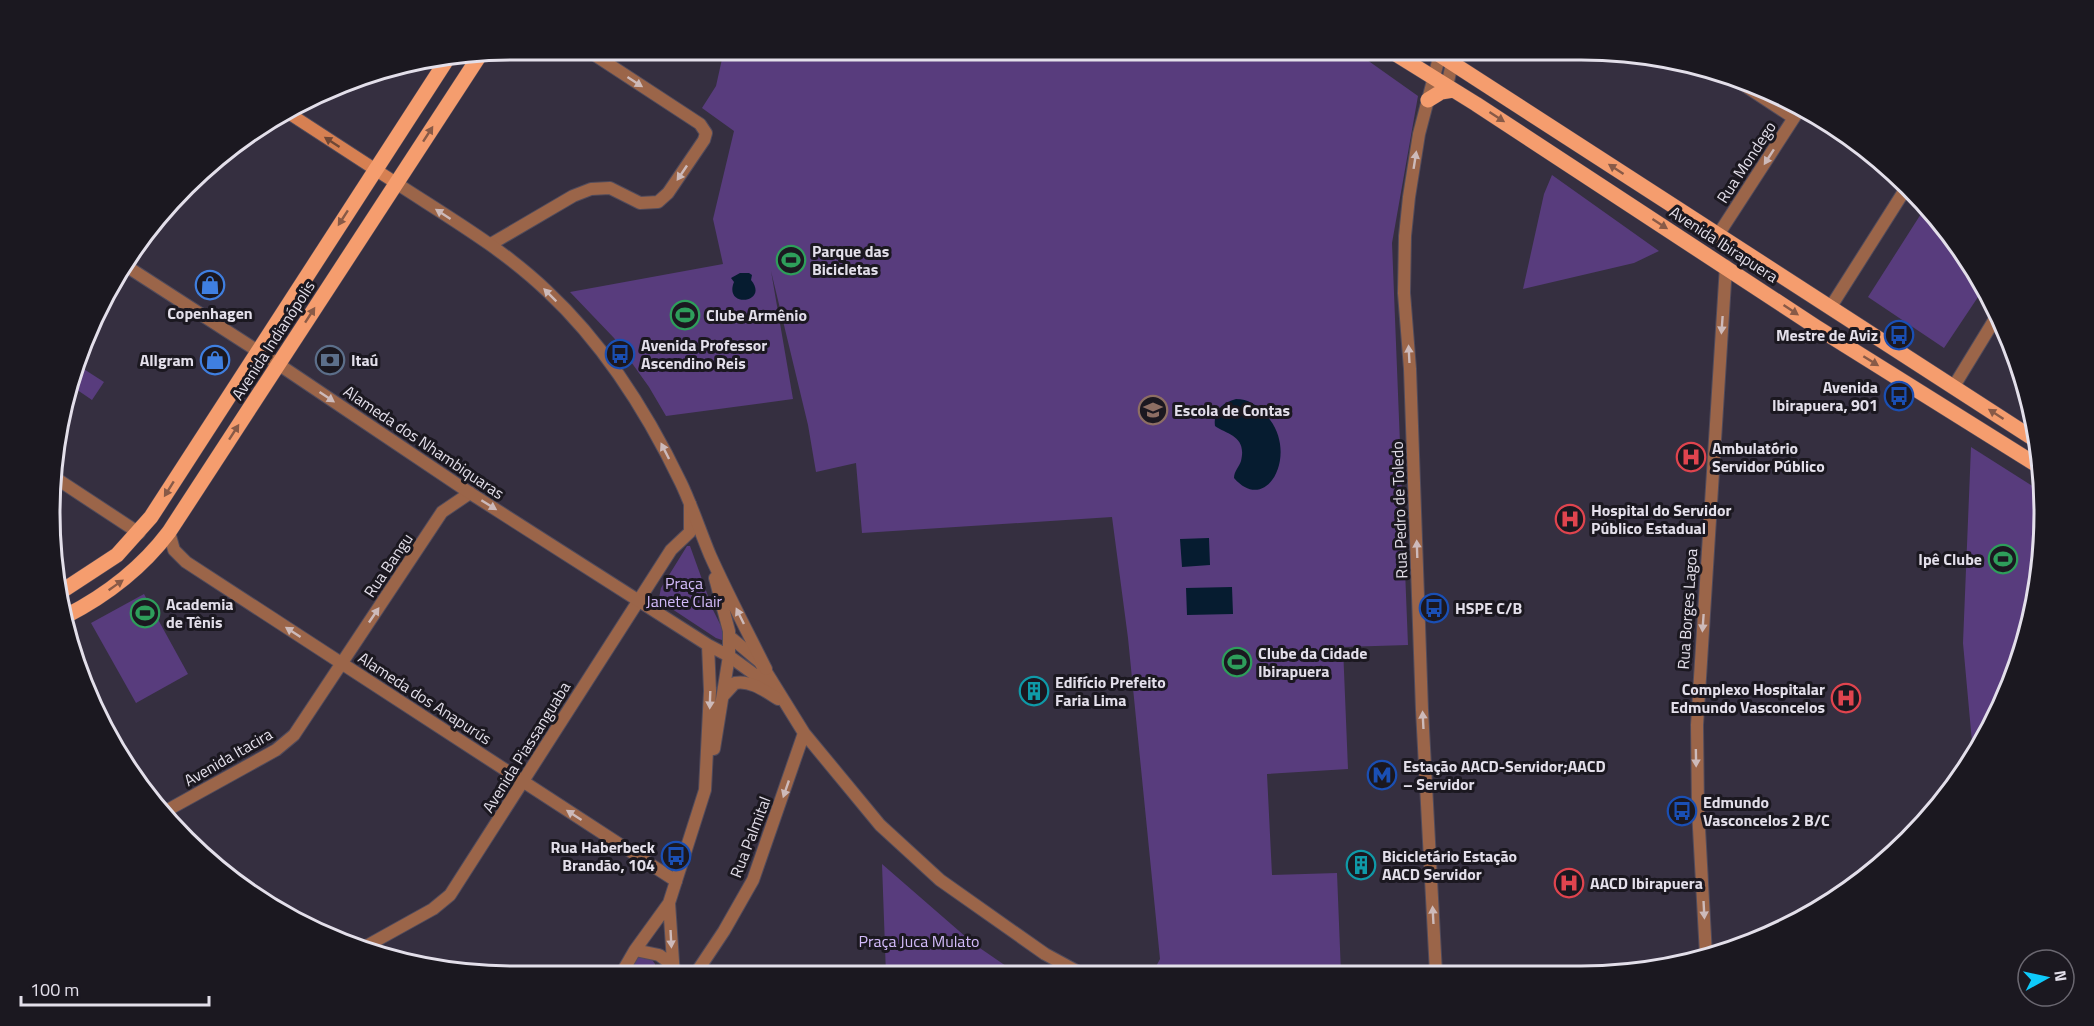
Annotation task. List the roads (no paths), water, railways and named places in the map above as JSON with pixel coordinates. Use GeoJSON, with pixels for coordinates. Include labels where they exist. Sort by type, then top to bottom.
{"type":"FeatureCollection","features":[{"type":"Feature","properties":{"kind":"main road","name":"Avenida Ibirapuera"},"geometry":{"type":"LineString","coordinates":[[1406,60],[1726,266],[1816,327],[2031,461]]}},
{"type":"Feature","properties":{"kind":"main road","name":"Avenida Ibirapuera"},"geometry":{"type":"LineString","coordinates":[[1455,60],[1718,235],[2027,434]]}},
{"type":"Feature","properties":{"kind":"main road","name":"Avenida Indianópolis"},"geometry":{"type":"LineString","coordinates":[[71,613],[125,579],[153,553],[169,532],[476,62]]}},
{"type":"Feature","properties":{"kind":"main road","name":"Avenida Indianópolis"},"geometry":{"type":"LineString","coordinates":[[67,588],[105,565],[128,545],[151,517],[443,66]]}},
{"type":"Feature","properties":{"kind":"main road"},"geometry":{"type":"LineString","coordinates":[[1428,100],[1450,88]]}},
{"type":"Feature","properties":{"kind":"main road"},"geometry":{"type":"LineString","coordinates":[[294,117],[396,183]]}},
{"type":"Feature","properties":{"kind":"main road"},"geometry":{"type":"LineString","coordinates":[[1726,266],[1749,259],[1762,263]]}},
{"type":"Feature","properties":{"kind":"street"},"geometry":{"type":"LineString","coordinates":[[491,244],[573,196],[591,189],[605,187],[640,203],[658,202],[668,193],[704,140],[706,133],[700,124],[602,60]]}},
{"type":"Feature","properties":{"kind":"street","name":"Rua Pedro de Toledo"},"geometry":{"type":"LineString","coordinates":[[1436,966],[1423,719],[1410,369],[1404,292],[1405,236],[1419,134],[1434,77],[1441,60]]}},
{"type":"Feature","properties":{"kind":"street"},"geometry":{"type":"LineString","coordinates":[[1445,60],[1450,88]]}},
{"type":"Feature","properties":{"kind":"street","name":"Rua Mondego"},"geometry":{"type":"LineString","coordinates":[[1718,235],[1796,115]]}},
{"type":"Feature","properties":{"kind":"street"},"geometry":{"type":"LineString","coordinates":[[396,183],[491,244],[548,291],[588,334],[611,364],[657,436],[690,504],[707,548],[766,669],[804,734],[880,825],[940,880],[1065,966]]}},
{"type":"Feature","properties":{"kind":"street"},"geometry":{"type":"LineString","coordinates":[[1830,308],[1902,194]]}},
{"type":"Feature","properties":{"kind":"street","name":"Rua Borges Lagoa"},"geometry":{"type":"LineString","coordinates":[[1707,948],[1696,746],[1726,266]]}},
{"type":"Feature","properties":{"kind":"street","name":"Alameda dos Nhambiquaras"},"geometry":{"type":"LineString","coordinates":[[131,269],[278,364],[470,493],[708,645],[729,656],[758,677],[793,715]]}},
{"type":"Feature","properties":{"kind":"street"},"geometry":{"type":"LineString","coordinates":[[1954,386],[1994,327]]}},
{"type":"Feature","properties":{"kind":"street"},"geometry":{"type":"LineString","coordinates":[[61,482],[139,533]]}},
{"type":"Feature","properties":{"kind":"street","name":"Rua Bangu"},"geometry":{"type":"LineString","coordinates":[[342,664],[442,512],[470,493]]}},
{"type":"Feature","properties":{"kind":"street"},"geometry":{"type":"LineString","coordinates":[[690,504],[690,532],[707,548],[729,636],[729,656],[712,758],[708,756]]}},
{"type":"Feature","properties":{"kind":"street","name":"Alameda dos Anapurús"},"geometry":{"type":"LineString","coordinates":[[169,532],[174,550],[186,562],[676,881]]}},
{"type":"Feature","properties":{"kind":"street","name":"Avenida Piassanguaba"},"geometry":{"type":"LineString","coordinates":[[371,943],[433,909],[450,895],[671,550],[690,532]]}},
{"type":"Feature","properties":{"kind":"street"},"geometry":{"type":"LineString","coordinates":[[729,636],[748,650],[766,669]]}},
{"type":"Feature","properties":{"kind":"street"},"geometry":{"type":"LineString","coordinates":[[626,966],[669,903],[705,790],[710,676],[708,645]]}},
{"type":"Feature","properties":{"kind":"street","name":"Avenida Itacira"},"geometry":{"type":"LineString","coordinates":[[170,809],[276,750],[294,735],[342,664]]}},
{"type":"Feature","properties":{"kind":"street"},"geometry":{"type":"LineString","coordinates":[[723,696],[735,683],[745,682],[778,699]]}},
{"type":"Feature","properties":{"kind":"street","name":"Rua Palmital"},"geometry":{"type":"LineString","coordinates":[[701,966],[724,931],[757,871],[804,734]]}},
{"type":"Feature","properties":{"kind":"street"},"geometry":{"type":"LineString","coordinates":[[669,903],[673,966]]}},
{"type":"Feature","properties":{"kind":"street"},"geometry":{"type":"LineString","coordinates":[[635,950],[659,955],[669,966]]}},
{"type":"Feature","properties":{"kind":"water"},"geometry":{"type":"Polygon","coordinates":[[[740,273],[752,275],[751,280],[755,288],[755,294],[746,300],[735,296],[732,291],[734,282],[731,278],[740,273]]]}},
{"type":"Feature","properties":{"kind":"water"},"geometry":{"type":"Polygon","coordinates":[[[1236,399],[1248,401],[1265,414],[1275,429],[1280,445],[1280,460],[1276,474],[1268,484],[1258,490],[1247,488],[1234,478],[1241,461],[1241,446],[1235,437],[1215,426],[1215,416],[1220,408],[1236,399]]]}},
{"type":"Feature","properties":{"kind":"water"},"geometry":{"type":"Polygon","coordinates":[[[1209,538],[1210,565],[1182,567],[1180,539],[1209,538]]]}},
{"type":"Feature","properties":{"kind":"water"},"geometry":{"type":"Polygon","coordinates":[[[1232,587],[1233,614],[1187,615],[1186,588],[1232,587]]]}},
{"type":"Feature","properties":{"kind":"place","name":"Parque das Bicicletas"},"geometry":{"type":"Point","coordinates":[791,260]}},
{"type":"Feature","properties":{"kind":"place","name":"Copenhagen"},"geometry":{"type":"Point","coordinates":[210,285]}},
{"type":"Feature","properties":{"kind":"place","name":"Clube Armênio"},"geometry":{"type":"Point","coordinates":[685,315]}},
{"type":"Feature","properties":{"kind":"place","name":"Mestre de Aviz"},"geometry":{"type":"Point","coordinates":[1899,335]}},
{"type":"Feature","properties":{"kind":"place","name":"Avenida Professor Ascendino Reis"},"geometry":{"type":"Point","coordinates":[620,354]}},
{"type":"Feature","properties":{"kind":"place","name":"Allgram"},"geometry":{"type":"Point","coordinates":[215,360]}},
{"type":"Feature","properties":{"kind":"place","name":"Itaú"},"geometry":{"type":"Point","coordinates":[330,360]}},
{"type":"Feature","properties":{"kind":"place","name":"Avenida Ibirapuera, 901"},"geometry":{"type":"Point","coordinates":[1899,396]}},
{"type":"Feature","properties":{"kind":"place","name":"Escola de Contas"},"geometry":{"type":"Point","coordinates":[1153,410]}},
{"type":"Feature","properties":{"kind":"place","name":"Ambulatório Servidor Público"},"geometry":{"type":"Point","coordinates":[1691,457]}},
{"type":"Feature","properties":{"kind":"place","name":"Hospital do Servidor Público Estadual"},"geometry":{"type":"Point","coordinates":[1570,519]}},
{"type":"Feature","properties":{"kind":"place","name":"Ipê Clube"},"geometry":{"type":"Point","coordinates":[2003,559]}},
{"type":"Feature","properties":{"kind":"place","name":"HSPE C/B"},"geometry":{"type":"Point","coordinates":[1434,608]}},
{"type":"Feature","properties":{"kind":"place","name":"Academia de Tênis"},"geometry":{"type":"Point","coordinates":[145,613]}},
{"type":"Feature","properties":{"kind":"place","name":"Clube da Cidade Ibirapuera"},"geometry":{"type":"Point","coordinates":[1237,662]}},
{"type":"Feature","properties":{"kind":"place","name":"Edifício Prefeito Faria Lima"},"geometry":{"type":"Point","coordinates":[1034,691]}},
{"type":"Feature","properties":{"kind":"place","name":"Complexo Hospitalar Edmundo Vasconcelos"},"geometry":{"type":"Point","coordinates":[1846,698]}},
{"type":"Feature","properties":{"kind":"place","name":"Estação AACD-Servidor;AACD – Servidor"},"geometry":{"type":"Point","coordinates":[1382,775]}},
{"type":"Feature","properties":{"kind":"place","name":"Edmundo Vasconcelos 2 B/C"},"geometry":{"type":"Point","coordinates":[1682,811]}},
{"type":"Feature","properties":{"kind":"place","name":"Rua Haberbeck Brandão, 104"},"geometry":{"type":"Point","coordinates":[676,856]}},
{"type":"Feature","properties":{"kind":"place","name":"Bicicletário Estação AACD Servidor"},"geometry":{"type":"Point","coordinates":[1361,865]}},
{"type":"Feature","properties":{"kind":"place","name":"AACD Ibirapuera"},"geometry":{"type":"Point","coordinates":[1569,883]}},
{"type":"Feature","properties":{"kind":"park label","name":"Praça Janete Clair"},"geometry":{"type":"Point","coordinates":[684,592]}},
{"type":"Feature","properties":{"kind":"park label","name":"Praça Juca Mulato"},"geometry":{"type":"Point","coordinates":[919,941]}}]}
